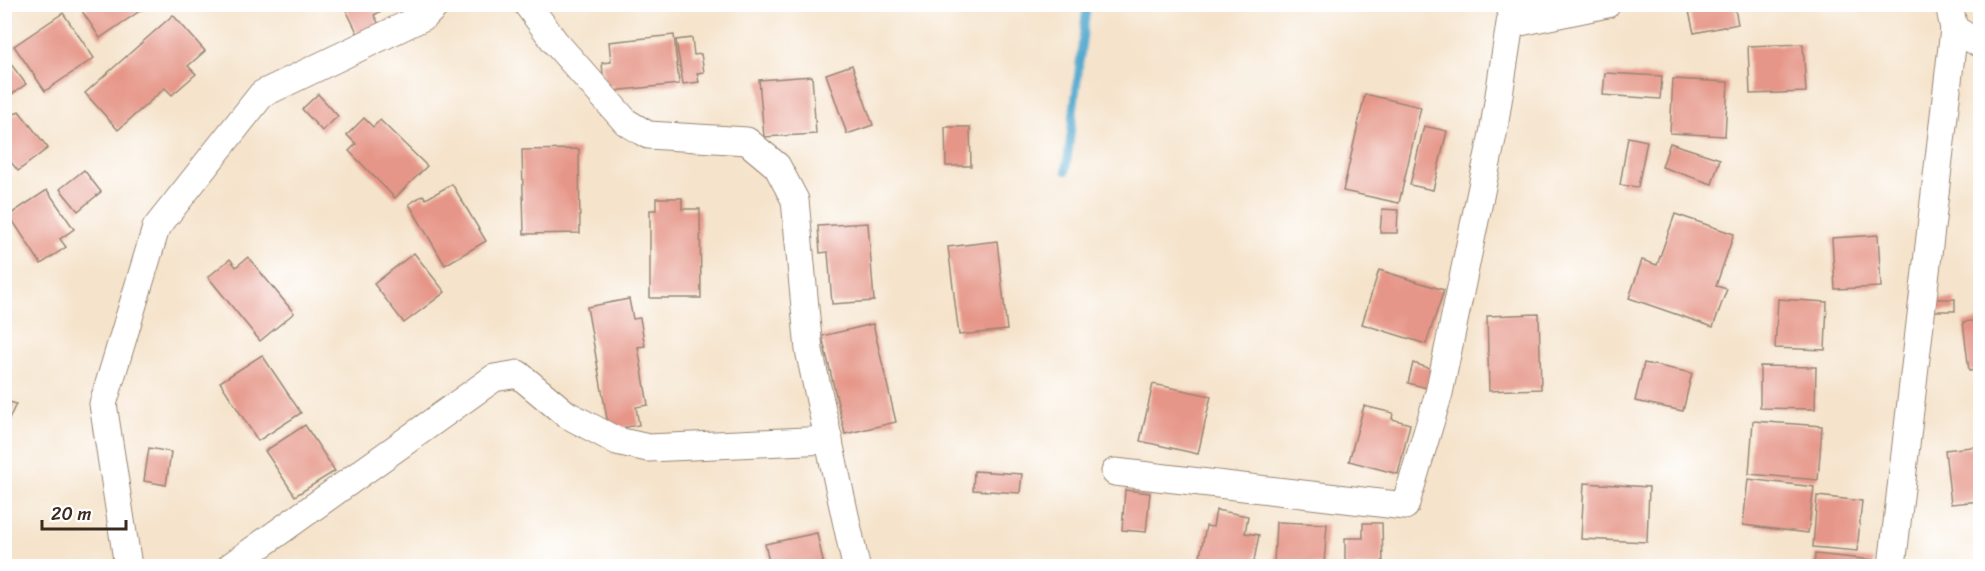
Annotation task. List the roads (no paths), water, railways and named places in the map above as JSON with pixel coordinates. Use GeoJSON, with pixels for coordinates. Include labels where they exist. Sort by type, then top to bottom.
{"type":"FeatureCollection","features":[{"type":"Feature","properties":{"kind":"street"},"geometry":{"type":"LineString","coordinates":[[128,567],[103,404],[156,228],[262,94],[425,16],[437,4]]}},
{"type":"Feature","properties":{"kind":"street"},"geometry":{"type":"LineString","coordinates":[[527,4],[555,42],[626,122],[648,135],[747,141],[777,166],[795,200],[809,350],[856,567]]}},
{"type":"Feature","properties":{"kind":"street"},"geometry":{"type":"LineString","coordinates":[[1115,472],[1405,506],[1439,393],[1493,134],[1512,14],[1607,4]]}},
{"type":"Feature","properties":{"kind":"street"},"geometry":{"type":"LineString","coordinates":[[1952,17],[1980,44]]}},
{"type":"Feature","properties":{"kind":"street"},"geometry":{"type":"LineString","coordinates":[[1892,567],[1952,17]]}},
{"type":"Feature","properties":{"kind":"street"},"geometry":{"type":"LineString","coordinates":[[231,567],[494,378],[507,374],[518,374],[576,420],[617,441],[648,448],[829,440]]}},
{"type":"Feature","properties":{"kind":"waterway"},"geometry":{"type":"LineString","coordinates":[[1066,171],[1087,4]]}}]}
